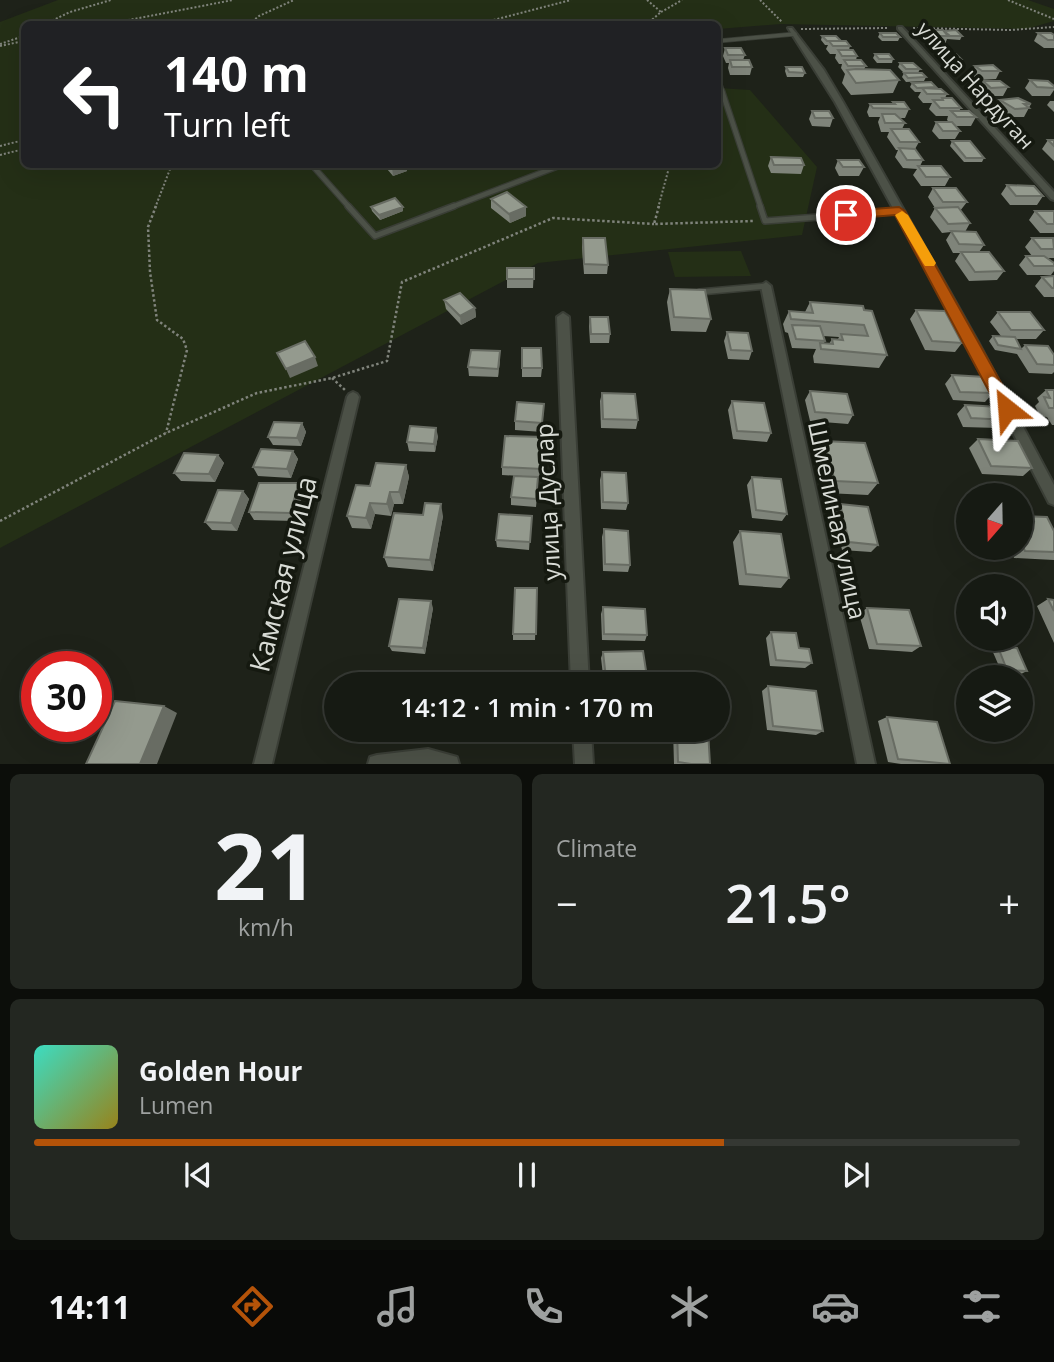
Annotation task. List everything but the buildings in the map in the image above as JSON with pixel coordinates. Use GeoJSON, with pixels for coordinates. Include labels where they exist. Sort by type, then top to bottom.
{"type":"FeatureCollection","features":[{"type":"Feature","properties":{"kind":"street","name":"улица Нардуган"},"geometry":{"type":"LineString","coordinates":[[900,28],[1054,197]]}},
{"type":"Feature","properties":{"kind":"street"},"geometry":{"type":"LineString","coordinates":[[792,32],[833,92],[1054,499]]}},
{"type":"Feature","properties":{"kind":"street","name":"Шмелиная улица"},"geometry":{"type":"LineString","coordinates":[[766,286],[866,764]]}},
{"type":"Feature","properties":{"kind":"street","name":"улица Дуслар"},"geometry":{"type":"LineString","coordinates":[[563,317],[579,672]]}},
{"type":"Feature","properties":{"kind":"street","name":"Камская улица"},"geometry":{"type":"LineString","coordinates":[[263,764],[353,397]]}},
{"type":"Feature","properties":{"kind":"street"},"geometry":{"type":"LineString","coordinates":[[583,742],[584,764]]}},
{"type":"Feature","properties":{"kind":"street"},"geometry":{"type":"LineString","coordinates":[[377,764],[428,758],[450,764]]}},
{"type":"Feature","properties":{"kind":"lane"},"geometry":{"type":"LineString","coordinates":[[721,41],[792,32]]}},
{"type":"Feature","properties":{"kind":"lane"},"geometry":{"type":"LineString","coordinates":[[721,88],[765,221],[899,211]]}},
{"type":"Feature","properties":{"kind":"lane"},"geometry":{"type":"LineString","coordinates":[[721,107],[726,105]]}},
{"type":"Feature","properties":{"kind":"lane"},"geometry":{"type":"LineString","coordinates":[[314,168],[375,236],[554,168]]}},
{"type":"Feature","properties":{"kind":"lane"},"geometry":{"type":"LineString","coordinates":[[689,293],[766,286]]}},
{"type":"Feature","properties":{"kind":"path"},"geometry":{"type":"LineString","coordinates":[[51,21],[70,12],[111,0]]}},
{"type":"Feature","properties":{"kind":"path"},"geometry":{"type":"LineString","coordinates":[[124,21],[233,0]]}},
{"type":"Feature","properties":{"kind":"path"},"geometry":{"type":"LineString","coordinates":[[253,21],[294,0]]}},
{"type":"Feature","properties":{"kind":"path"},"geometry":{"type":"LineString","coordinates":[[490,21],[571,0]]}},
{"type":"Feature","properties":{"kind":"path"},"geometry":{"type":"LineString","coordinates":[[647,0],[661,12]]}},
{"type":"Feature","properties":{"kind":"path"},"geometry":{"type":"LineString","coordinates":[[650,21],[682,0]]}},
{"type":"Feature","properties":{"kind":"path"},"geometry":{"type":"LineString","coordinates":[[760,0],[792,32],[900,28],[1010,30],[1054,27]]}},
{"type":"Feature","properties":{"kind":"path"},"geometry":{"type":"LineString","coordinates":[[1008,0],[1054,19]]}},
{"type":"Feature","properties":{"kind":"path"},"geometry":{"type":"LineString","coordinates":[[0,45],[21,37]]}},
{"type":"Feature","properties":{"kind":"path"},"geometry":{"type":"LineString","coordinates":[[0,45],[21,42]]}},
{"type":"Feature","properties":{"kind":"path"},"geometry":{"type":"LineString","coordinates":[[0,146],[21,141]]}},
{"type":"Feature","properties":{"kind":"path"},"geometry":{"type":"LineString","coordinates":[[0,155],[21,150]]}},
{"type":"Feature","properties":{"kind":"path"},"geometry":{"type":"LineString","coordinates":[[166,433],[187,350],[183,339],[157,320],[150,272],[148,227],[170,168]]}},
{"type":"Feature","properties":{"kind":"path"},"geometry":{"type":"LineString","coordinates":[[654,224],[669,168]]}},
{"type":"Feature","properties":{"kind":"path"},"geometry":{"type":"LineString","coordinates":[[0,522],[166,433],[257,393],[332,378],[387,361],[402,282],[553,218],[654,224],[765,221]]}},
{"type":"Feature","properties":{"kind":"path"},"geometry":{"type":"LineString","coordinates":[[332,378],[353,397]]}},
{"type":"Feature","properties":{"kind":"green space"},"geometry":{"type":"Polygon","coordinates":[[[58,0],[1028,0],[1054,9],[1054,21],[1026,29],[781,24],[721,29],[721,21],[21,21],[21,168],[721,168],[721,88],[750,90],[817,167],[802,235],[538,263],[0,548],[0,22],[58,0]]]}},
{"type":"Feature","properties":{"kind":"green space"},"geometry":{"type":"Polygon","coordinates":[[[741,251],[751,276],[675,277],[668,252],[741,251]]]}},
{"type":"Feature","properties":{"kind":"slow traffic"},"geometry":{"type":"LineString","coordinates":[[902,215],[929,263]]}},
{"type":"Feature","properties":{"kind":"route"},"geometry":{"type":"LineString","coordinates":[[846,215],[899,211],[1007,409]]}}]}
